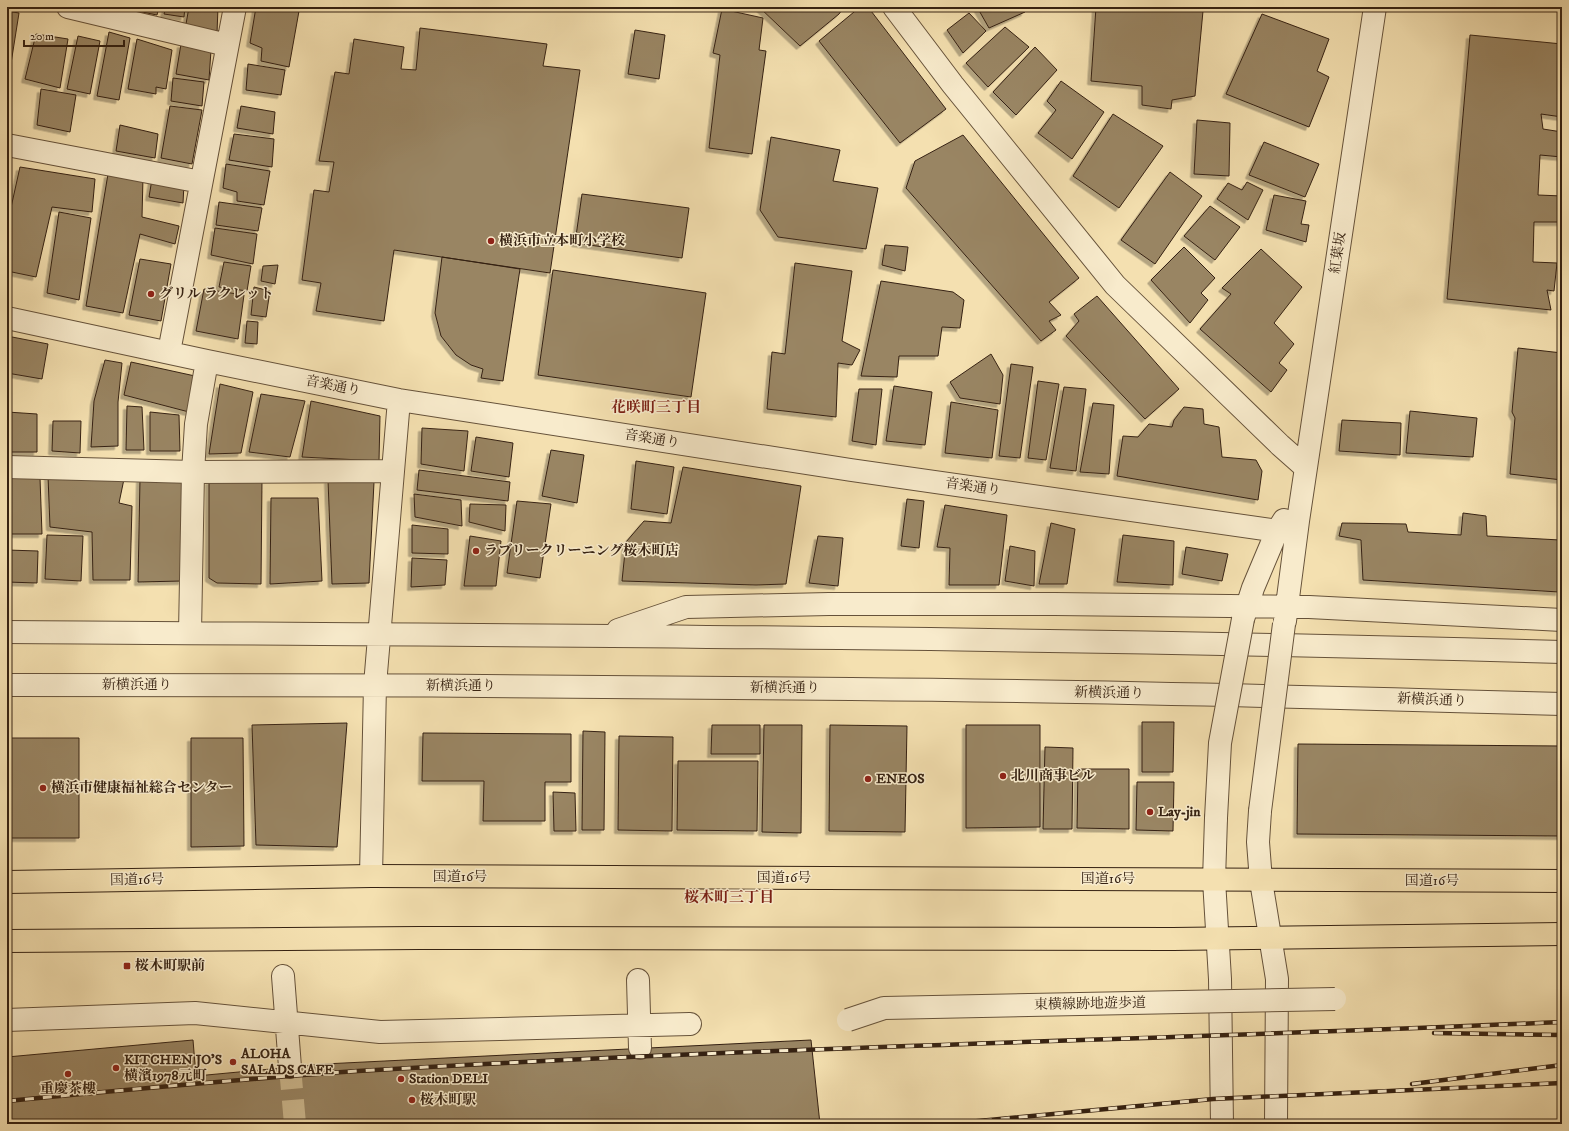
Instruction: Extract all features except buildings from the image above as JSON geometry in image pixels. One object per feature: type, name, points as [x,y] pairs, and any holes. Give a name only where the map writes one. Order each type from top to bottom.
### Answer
[{"type":"highway","name":"国道16号","points":[[7,882],[371,876],[1562,882]]},
{"type":"highway","points":[[7,941],[419,938],[1270,938],[1562,934]]},
{"type":"street","points":[[68,7],[227,45]]},
{"type":"street","points":[[169,352],[235,7]]},
{"type":"street","points":[[894,7],[953,85],[1115,285],[1280,445],[1306,468]]},
{"type":"street","name":"紅葉坂","points":[[1276,1124],[1278,979],[1261,881],[1258,842],[1260,811],[1301,499],[1375,7]]},
{"type":"street","points":[[7,145],[201,182]]},
{"type":"street","name":"音楽通り","points":[[7,318],[399,400],[851,470],[1277,531],[1285,532],[1292,529],[1298,521]]},
{"type":"street","points":[[190,634],[193,472],[196,424],[207,361]]},
{"type":"street","points":[[371,876],[375,685],[399,400]]},
{"type":"street","points":[[7,467],[193,472],[393,471]]},
{"type":"street","points":[[1222,1124],[1220,979],[1214,880],[1220,743],[1245,612],[1277,531],[1301,499]]},
{"type":"street","points":[[602,636],[686,607],[829,604],[1562,620]]},
{"type":"street","points":[[7,632],[602,636],[1322,645],[1562,652]]},
{"type":"street","name":"新横浜通り","points":[[7,685],[375,685],[854,689],[1313,697],[1562,704]]},
{"type":"street","points":[[283,976],[290,1067]]},
{"type":"street","points":[[638,980],[640,1048]]},
{"type":"street","name":"東横線跡地遊歩道","points":[[848,1020],[884,1008],[1334,994]]},
{"type":"street","points":[[7,1020],[195,1013],[380,1032],[639,1027],[690,1024]]},
{"type":"tunnel","points":[[290,1067],[295,1124]]},
{"type":"railway","points":[[7,1101],[314,1074],[508,1063],[809,1050],[1562,1022]]},
{"type":"railway","points":[[1434,1033],[1562,1035]]},
{"type":"railway","points":[[1412,1084],[1562,1065]]},
{"type":"railway","points":[[947,1124],[1213,1099],[1562,1083]]},
{"type":"place","name":"横浜市立本町小学校","points":[[491,241]]},
{"type":"place","name":"グリル ラクレット","points":[[151,294]]},
{"type":"place","name":"ラブリークリーニング桜木町店","points":[[476,551]]},
{"type":"place","name":"北川商事ビル","points":[[1003,776]]},
{"type":"place","name":"ENEOS","points":[[868,779]]},
{"type":"place","name":"横浜市健康福祉総合センター","points":[[43,788]]},
{"type":"place","name":"Lay-jin","points":[[1150,812]]},
{"type":"place","name":"桜木町駅前","points":[[127,966]]},
{"type":"place","name":"ALOHA SALADS CAFE","points":[[233,1062]]},
{"type":"place","name":"KITCHEN JO'S 横濱1978元町","points":[[116,1068]]},
{"type":"place","name":"重慶茶樓","points":[[68,1074]]},
{"type":"place","name":"Station DELI","points":[[401,1079]]},
{"type":"place","name":"桜木町駅","points":[[412,1100]]},
{"type":"district","name":"花咲町三丁目","points":[[656,407]]},
{"type":"district","name":"桜木町三丁目","points":[[729,897]]}]
